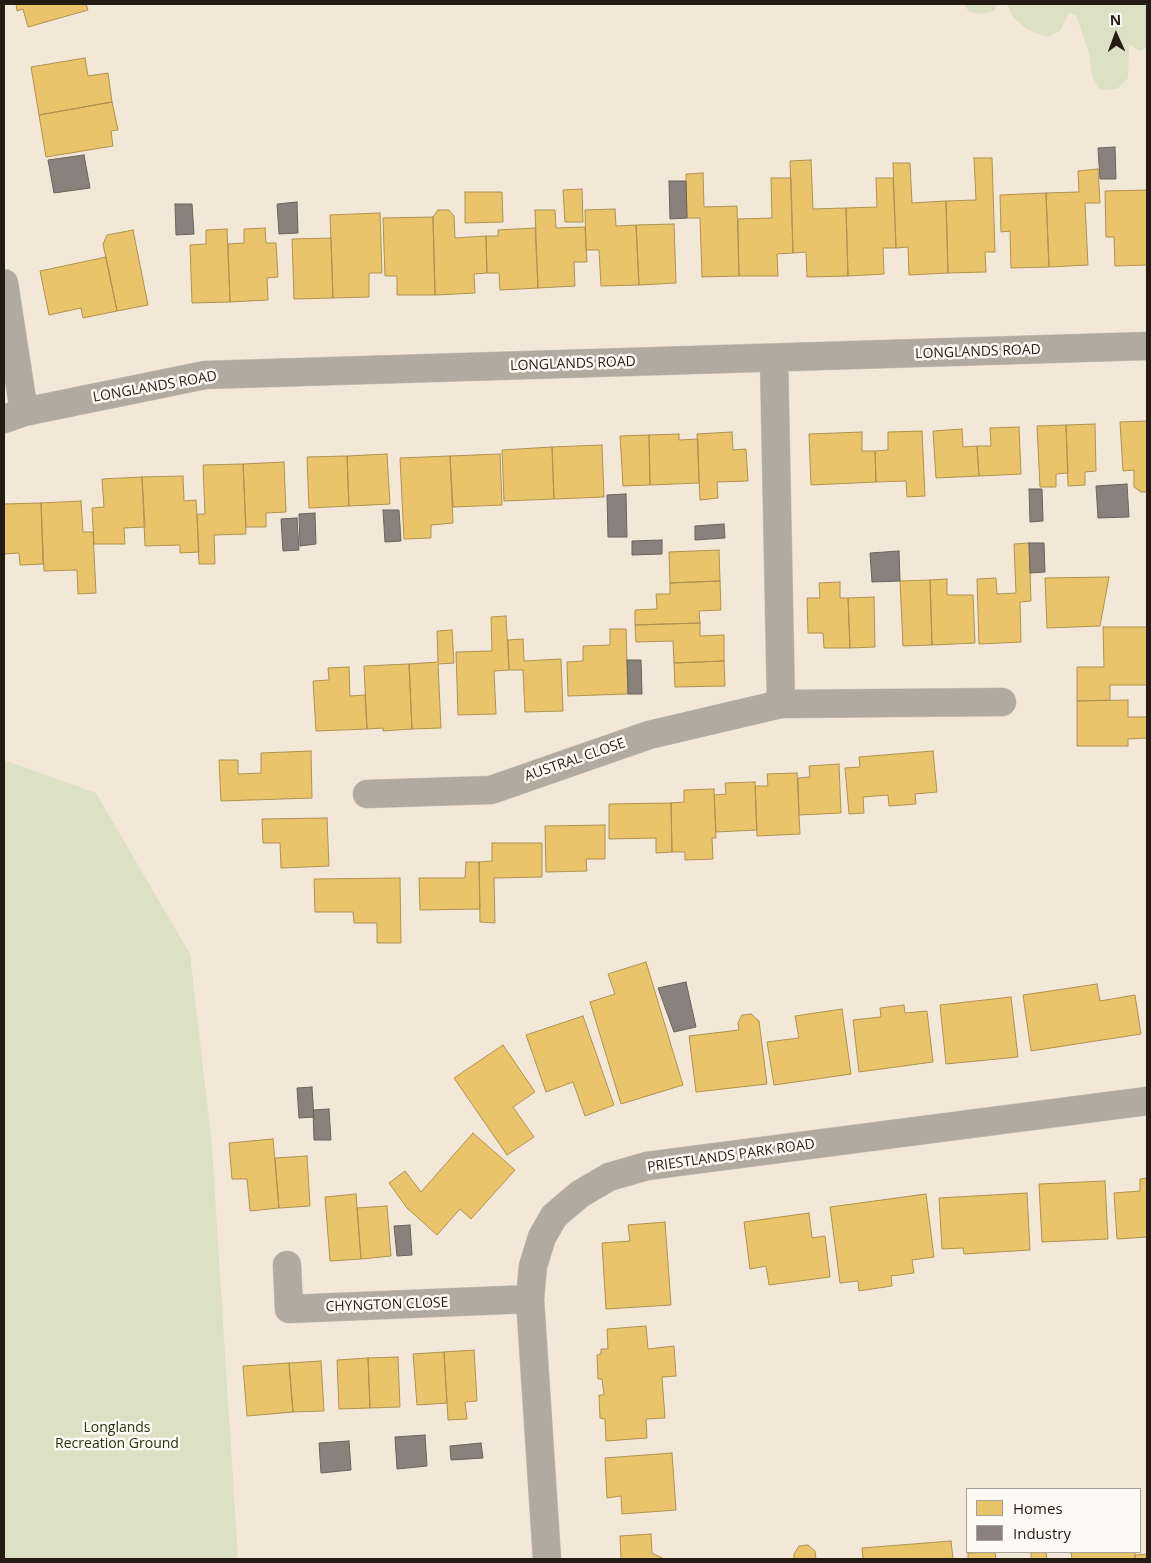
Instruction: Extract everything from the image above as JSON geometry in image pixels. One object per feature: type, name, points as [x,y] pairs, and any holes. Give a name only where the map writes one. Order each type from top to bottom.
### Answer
[{"type":"street","points":[[4,284],[14,415]]},
{"type":"street","name":"LONGLANDS ROAD","points":[[14,415],[205,375],[1147,346]]},
{"type":"street","points":[[774,358],[781,704]]},
{"type":"street","name":"AUSTRAL CLOSE","points":[[367,794],[491,790],[649,735],[781,704],[1002,702]]},
{"type":"street","name":"PRIESTLANDS PARK ROAD","points":[[547,1559],[530,1299],[533,1266],[542,1237],[554,1216],[580,1194],[609,1177],[656,1165],[1147,1101]]},
{"type":"street","name":"CHYNGTON CLOSE","points":[[287,1265],[289,1309],[530,1299]]},
{"type":"green space","points":[[964,4],[998,4],[994,11],[982,14],[969,12]]},
{"type":"green space","points":[[1007,4],[1147,4],[1147,47],[1140,51],[1129,45],[1128,78],[1117,89],[1100,90],[1092,76],[1089,53],[1076,15],[1069,13],[1060,31],[1047,37],[1026,29],[1013,17]]},
{"type":"green space","name":"Longlands Recreation Ground","points":[[4,760],[96,793],[190,954],[212,1146],[238,1559],[4,1559]]},
{"type":"building: Homes","points":[[16,4],[86,4],[88,10],[28,27],[23,9],[17,11]]},
{"type":"building: Homes","points":[[85,58],[88,76],[108,73],[112,102],[39,115],[31,67]]},
{"type":"building: Homes","points":[[112,102],[118,130],[111,131],[113,146],[46,157],[39,115]]},
{"type":"building: Homes","points":[[974,158],[992,158],[995,252],[985,252],[986,272],[948,273],[946,201],[976,200]]},
{"type":"building: Homes","points":[[811,160],[813,209],[846,208],[848,276],[807,277],[806,252],[793,253],[790,161]]},
{"type":"building: Homes","points":[[893,163],[910,163],[912,203],[946,201],[948,273],[909,275],[908,247],[896,248]]},
{"type":"building: Homes","points":[[1098,169],[1100,203],[1085,203],[1088,265],[1049,267],[1046,193],[1079,192],[1078,171]]},
{"type":"building: Homes","points":[[703,173],[704,207],[737,206],[739,276],[702,277],[700,218],[687,218],[686,174]]},
{"type":"building: Homes","points":[[771,178],[791,178],[793,253],[777,254],[778,276],[739,276],[738,219],[772,218]]},
{"type":"building: Homes","points":[[876,178],[893,178],[896,248],[883,248],[884,274],[848,276],[846,208],[877,207]]},
{"type":"building: Homes","points":[[582,189],[583,222],[565,222],[563,190]]},
{"type":"building: Homes","points":[[1147,190],[1147,265],[1115,266],[1114,237],[1106,237],[1105,191]]},
{"type":"building: Homes","points":[[465,192],[502,192],[503,222],[465,223]]},
{"type":"building: Homes","points":[[1046,193],[1049,267],[1011,268],[1010,231],[1001,232],[1000,195]]},
{"type":"building: Homes","points":[[615,209],[616,226],[636,225],[639,285],[601,286],[599,250],[586,250],[585,210]]},
{"type":"building: Homes","points":[[438,210],[449,210],[454,216],[455,238],[486,236],[487,273],[474,274],[475,293],[435,295],[433,217]]},
{"type":"building: Homes","points":[[535,210],[555,210],[556,228],[585,227],[587,262],[574,262],[575,286],[538,288]]},
{"type":"building: Homes","points":[[380,213],[382,273],[369,273],[369,297],[333,298],[330,215]]},
{"type":"building: Homes","points":[[433,217],[435,295],[397,295],[397,276],[385,276],[383,218]]},
{"type":"building: Homes","points":[[674,224],[676,283],[639,285],[636,225]]},
{"type":"building: Homes","points":[[265,228],[266,243],[276,243],[278,277],[267,278],[268,300],[230,302],[228,244],[244,243],[244,229]]},
{"type":"building: Homes","points":[[535,228],[538,288],[500,290],[499,273],[487,273],[486,236],[498,236],[498,230]]},
{"type":"building: Homes","points":[[227,229],[230,302],[192,303],[190,245],[206,244],[206,230]]},
{"type":"building: Homes","points":[[133,230],[148,305],[117,311],[103,244],[107,235]]},
{"type":"building: Homes","points":[[331,238],[333,298],[294,299],[292,239]]},
{"type":"building: Homes","points":[[106,257],[117,311],[83,318],[81,308],[49,315],[40,271]]},
{"type":"building: Homes","points":[[1147,421],[1147,492],[1141,492],[1134,487],[1134,470],[1123,471],[1120,422]]},
{"type":"building: Homes","points":[[1095,424],[1096,471],[1085,472],[1085,485],[1068,486],[1066,425]]},
{"type":"building: Homes","points":[[1066,425],[1068,473],[1056,474],[1056,487],[1040,487],[1037,426]]},
{"type":"building: Homes","points":[[1019,427],[1021,474],[979,476],[977,446],[991,446],[990,428]]},
{"type":"building: Homes","points":[[962,429],[963,447],[977,446],[979,476],[936,478],[933,431]]},
{"type":"building: Homes","points":[[922,431],[925,496],[907,497],[906,481],[876,482],[875,451],[888,450],[888,432]]},
{"type":"building: Homes","points":[[732,432],[733,450],[746,449],[748,481],[717,482],[718,498],[700,500],[697,434]]},
{"type":"building: Homes","points":[[862,432],[862,451],[875,451],[876,482],[811,485],[809,434]]},
{"type":"building: Homes","points":[[679,434],[679,440],[698,439],[699,483],[650,485],[649,435]]},
{"type":"building: Homes","points":[[649,435],[650,485],[623,486],[620,436]]},
{"type":"building: Homes","points":[[602,445],[604,497],[554,499],[552,447]]},
{"type":"building: Homes","points":[[552,447],[554,499],[504,501],[502,450]]},
{"type":"building: Homes","points":[[387,454],[390,504],[349,506],[347,456]]},
{"type":"building: Homes","points":[[500,454],[502,505],[453,507],[450,456]]},
{"type":"building: Homes","points":[[347,456],[349,506],[309,508],[307,457]]},
{"type":"building: Homes","points":[[450,456],[453,523],[431,525],[431,538],[404,539],[400,458]]},
{"type":"building: Homes","points":[[284,462],[286,512],[266,513],[266,527],[246,527],[243,464]]},
{"type":"building: Homes","points":[[243,464],[246,534],[214,535],[215,564],[199,564],[197,514],[205,514],[203,465]]},
{"type":"building: Homes","points":[[183,476],[184,501],[196,500],[199,552],[180,553],[180,545],[145,546],[142,477]]},
{"type":"building: Homes","points":[[142,477],[145,527],[124,528],[125,544],[94,544],[92,508],[104,507],[102,479]]},
{"type":"building: Homes","points":[[81,501],[83,532],[93,532],[96,593],[78,594],[77,570],[44,571],[41,503]]},
{"type":"building: Homes","points":[[41,503],[43,564],[20,565],[19,553],[4,554],[4,504]]},
{"type":"building: Homes","points":[[1029,543],[1031,601],[1020,602],[1021,642],[979,644],[977,579],[996,578],[997,594],[1016,593],[1014,544]]},
{"type":"building: Homes","points":[[719,550],[720,581],[670,583],[669,552]]},
{"type":"building: Homes","points":[[1109,577],[1100,626],[1047,628],[1045,578]]},
{"type":"building: Homes","points":[[947,579],[947,595],[973,595],[975,643],[932,645],[930,580]]},
{"type":"building: Homes","points":[[930,580],[932,645],[903,646],[900,581]]},
{"type":"building: Homes","points":[[720,581],[721,610],[699,611],[700,623],[635,625],[635,610],[657,609],[656,594],[670,594],[670,583]]},
{"type":"building: Homes","points":[[840,582],[840,598],[848,598],[850,648],[824,648],[823,633],[808,633],[807,598],[820,598],[819,583]]},
{"type":"building: Homes","points":[[874,597],[875,647],[850,648],[848,598]]},
{"type":"building: Homes","points":[[506,616],[509,670],[494,671],[496,714],[458,715],[456,652],[492,651],[491,617]]},
{"type":"building: Homes","points":[[700,623],[700,636],[724,635],[724,661],[674,663],[673,641],[636,642],[635,625]]},
{"type":"building: Homes","points":[[1103,627],[1147,627],[1147,685],[1110,685],[1110,700],[1077,701],[1077,667],[1104,667]]},
{"type":"building: Homes","points":[[610,629],[626,629],[628,694],[568,696],[567,662],[583,661],[583,646],[610,645]]},
{"type":"building: Homes","points":[[452,630],[454,663],[438,664],[441,728],[412,729],[409,664],[438,662],[437,631]]},
{"type":"building: Homes","points":[[523,639],[524,661],[561,659],[563,711],[525,712],[523,670],[509,670],[508,640]]},
{"type":"building: Homes","points":[[724,661],[725,686],[675,687],[674,663]]},
{"type":"building: Homes","points":[[409,664],[412,729],[383,731],[383,728],[367,729],[364,666]]},
{"type":"building: Homes","points":[[349,667],[350,696],[365,695],[367,729],[316,731],[313,681],[329,680],[328,668]]},
{"type":"building: Homes","points":[[1128,700],[1128,717],[1147,717],[1147,738],[1128,739],[1128,746],[1077,746],[1077,701]]},
{"type":"building: Homes","points":[[311,751],[312,798],[221,801],[219,760],[238,760],[238,774],[261,773],[261,753]]},
{"type":"building: Homes","points":[[933,751],[937,792],[915,794],[916,804],[889,806],[888,795],[863,797],[864,813],[849,814],[845,768],[860,767],[859,757]]},
{"type":"building: Homes","points":[[839,764],[841,813],[799,815],[798,778],[810,777],[809,766]]},
{"type":"building: Homes","points":[[797,773],[800,834],[757,836],[755,786],[768,786],[767,774]]},
{"type":"building: Homes","points":[[755,782],[757,830],[716,832],[714,795],[726,794],[725,783]]},
{"type":"building: Homes","points":[[714,789],[716,838],[712,838],[713,859],[685,860],[685,852],[672,852],[671,803],[684,802],[684,790]]},
{"type":"building: Homes","points":[[671,803],[672,852],[656,853],[656,838],[609,839],[609,804]]},
{"type":"building: Homes","points":[[327,818],[329,866],[281,868],[280,843],[263,843],[262,819]]},
{"type":"building: Homes","points":[[605,825],[605,859],[586,859],[587,871],[546,872],[545,826]]},
{"type":"building: Homes","points":[[492,843],[542,843],[542,877],[494,878],[495,923],[480,922],[479,862],[492,861]]},
{"type":"building: Homes","points":[[466,862],[479,862],[480,909],[420,910],[419,878],[465,878]]},
{"type":"building: Homes","points":[[400,878],[401,943],[377,943],[377,923],[354,923],[353,912],[315,912],[314,879]]},
{"type":"building: Homes","points":[[646,962],[683,1085],[621,1104],[590,1002],[615,994],[608,974]]},
{"type":"building: Homes","points":[[1097,984],[1100,1001],[1135,995],[1141,1034],[1031,1051],[1023,995]]},
{"type":"building: Homes","points":[[1011,997],[1018,1057],[946,1064],[940,1005]]},
{"type":"building: Homes","points":[[904,1005],[905,1013],[927,1011],[933,1062],[859,1072],[853,1020],[881,1017],[880,1008]]},
{"type":"building: Homes","points":[[842,1009],[851,1074],[774,1085],[767,1042],[799,1038],[795,1016]]},
{"type":"building: Homes","points":[[751,1014],[759,1021],[767,1084],[696,1092],[689,1036],[739,1030],[738,1023],[742,1015]]},
{"type":"building: Homes","points":[[583,1016],[614,1105],[585,1116],[573,1082],[546,1092],[526,1035]]},
{"type":"building: Homes","points":[[503,1045],[535,1092],[513,1107],[534,1137],[507,1155],[454,1078]]},
{"type":"building: Homes","points":[[473,1133],[515,1170],[471,1219],[460,1209],[437,1235],[407,1208],[389,1183],[405,1171],[421,1192]]},
{"type":"building: Homes","points":[[273,1139],[279,1208],[250,1211],[247,1179],[232,1179],[229,1143]]},
{"type":"building: Homes","points":[[307,1156],[310,1206],[279,1208],[275,1158]]},
{"type":"building: Homes","points":[[1147,1178],[1147,1237],[1117,1239],[1114,1193],[1140,1191],[1140,1179]]},
{"type":"building: Homes","points":[[1105,1181],[1108,1239],[1042,1242],[1039,1184]]},
{"type":"building: Homes","points":[[1027,1193],[1030,1250],[964,1254],[963,1248],[942,1249],[939,1198]]},
{"type":"building: Homes","points":[[356,1194],[361,1259],[330,1261],[325,1197]]},
{"type":"building: Homes","points":[[926,1194],[934,1257],[912,1260],[914,1273],[891,1276],[892,1286],[859,1291],[858,1281],[840,1283],[830,1207]]},
{"type":"building: Homes","points":[[387,1206],[391,1256],[361,1259],[357,1208]]},
{"type":"building: Homes","points":[[809,1213],[812,1238],[825,1236],[830,1277],[769,1285],[766,1266],[750,1269],[744,1222]]},
{"type":"building: Homes","points":[[665,1222],[671,1305],[606,1309],[602,1243],[630,1241],[628,1225]]},
{"type":"building: Homes","points":[[646,1326],[648,1349],[674,1346],[676,1376],[662,1377],[665,1418],[646,1419],[647,1438],[606,1441],[605,1419],[600,1418],[599,1395],[604,1395],[602,1379],[598,1379],[597,1355],[601,1354],[601,1349],[608,1349],[607,1329]]},
{"type":"building: Homes","points":[[474,1350],[477,1401],[465,1402],[467,1419],[448,1420],[444,1352]]},
{"type":"building: Homes","points":[[444,1352],[447,1403],[417,1405],[413,1354]]},
{"type":"building: Homes","points":[[398,1357],[400,1407],[370,1408],[368,1358]]},
{"type":"building: Homes","points":[[368,1358],[370,1408],[339,1409],[337,1360]]},
{"type":"building: Homes","points":[[321,1361],[324,1411],[293,1412],[289,1363]]},
{"type":"building: Homes","points":[[289,1363],[293,1412],[247,1416],[243,1366]]},
{"type":"building: Homes","points":[[672,1453],[676,1510],[622,1514],[621,1496],[607,1498],[605,1458]]},
{"type":"building: Homes","points":[[651,1534],[652,1553],[664,1559],[621,1559],[620,1536]]},
{"type":"building: Homes","points":[[951,1541],[953,1559],[863,1559],[862,1548]]},
{"type":"building: Homes","points":[[808,1545],[815,1551],[816,1559],[794,1559],[794,1554],[799,1546]]},
{"type":"building: Homes","points":[[968,1553],[995,1553],[996,1559],[968,1559]]},
{"type":"building: Homes","points":[[1031,1553],[1046,1553],[1047,1559],[1031,1559]]},
{"type":"building: Homes","points":[[1071,1553],[1135,1553],[1135,1559],[1072,1559]]},
{"type":"building: Homes","points":[[1147,1554],[1147,1559],[1135,1559],[1135,1555]]},
{"type":"building: Industry","points":[[1115,147],[1116,179],[1100,179],[1098,148]]},
{"type":"building: Industry","points":[[84,155],[90,188],[54,193],[48,160]]},
{"type":"building: Industry","points":[[669,181],[686,181],[687,218],[670,219]]},
{"type":"building: Industry","points":[[297,202],[298,233],[279,234],[277,204]]},
{"type":"building: Industry","points":[[175,204],[192,204],[194,234],[176,235]]},
{"type":"building: Industry","points":[[1127,484],[1129,517],[1098,518],[1096,486]]},
{"type":"building: Industry","points":[[1029,489],[1042,489],[1043,521],[1030,522]]},
{"type":"building: Industry","points":[[626,494],[627,537],[608,537],[607,495]]},
{"type":"building: Industry","points":[[383,510],[399,510],[401,541],[385,542]]},
{"type":"building: Industry","points":[[315,513],[316,544],[300,546],[299,514]]},
{"type":"building: Industry","points":[[297,518],[299,550],[283,551],[281,519]]},
{"type":"building: Industry","points":[[724,524],[725,538],[695,540],[695,526]]},
{"type":"building: Industry","points":[[662,540],[662,554],[632,555],[632,541]]},
{"type":"building: Industry","points":[[1029,543],[1044,543],[1045,572],[1030,573]]},
{"type":"building: Industry","points":[[899,551],[900,581],[872,582],[870,553]]},
{"type":"building: Industry","points":[[627,660],[641,660],[642,694],[628,694]]},
{"type":"building: Industry","points":[[686,982],[696,1027],[674,1032],[658,988]]},
{"type":"building: Industry","points":[[312,1087],[314,1117],[299,1118],[297,1088]]},
{"type":"building: Industry","points":[[329,1109],[331,1140],[314,1140],[313,1110]]},
{"type":"building: Industry","points":[[410,1225],[412,1255],[397,1256],[394,1226]]},
{"type":"building: Industry","points":[[425,1435],[427,1466],[397,1469],[395,1437]]},
{"type":"building: Industry","points":[[349,1441],[351,1470],[321,1473],[319,1443]]},
{"type":"building: Industry","points":[[481,1443],[483,1458],[451,1460],[450,1446]]}]
